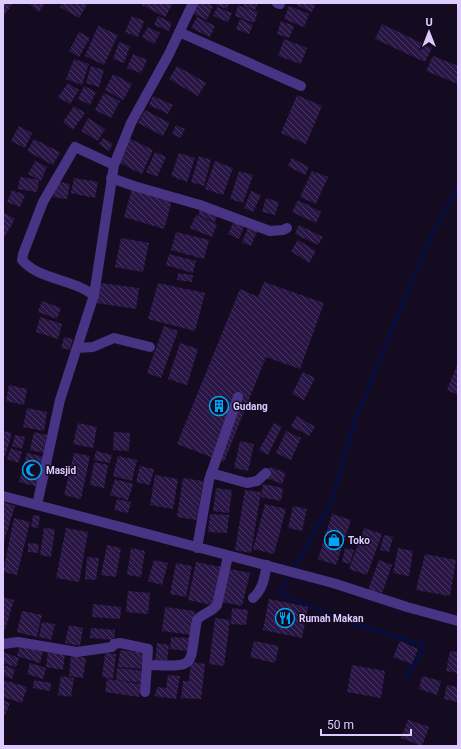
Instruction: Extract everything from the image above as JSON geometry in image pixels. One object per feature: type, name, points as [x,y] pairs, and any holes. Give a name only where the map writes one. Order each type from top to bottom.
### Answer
[{"type":"street","points":[[36,505],[60,400],[94,295],[114,165],[131,123],[193,3]]},
{"type":"street","points":[[179,32],[301,86]]},
{"type":"street","points":[[94,295],[76,285],[38,272],[27,266],[22,260],[43,202],[75,147],[114,165]]},
{"type":"street","points":[[111,178],[134,186],[200,204],[270,231],[284,230],[287,228]]},
{"type":"street","points":[[77,348],[93,347],[114,338],[150,347]]},
{"type":"street","points":[[197,548],[206,493],[211,473],[238,397]]},
{"type":"street","points":[[211,473],[247,483],[257,481],[266,473]]},
{"type":"street","points":[[3,496],[333,583],[407,607],[458,620]]},
{"type":"street","points":[[147,665],[180,666],[189,662],[192,657],[197,620],[214,610],[217,605],[228,556]]},
{"type":"street","points":[[253,598],[262,586],[267,566]]},
{"type":"street","points":[[3,644],[18,642],[77,652],[112,647],[114,644],[120,643],[148,649],[144,692]]},
{"type":"building","points":[[3,3],[12,4],[3,17]]},
{"type":"building","points":[[28,3],[45,3],[39,12]]},
{"type":"building","points":[[62,3],[88,3],[79,18],[60,7]]},
{"type":"building","points":[[143,3],[173,3],[165,17],[142,5]]},
{"type":"building","points":[[196,3],[207,3],[213,6],[207,20],[192,13]]},
{"type":"building","points":[[212,3],[229,3],[227,9]]},
{"type":"building","points":[[244,3],[258,3],[255,10],[243,6]]},
{"type":"building","points":[[292,3],[316,3],[312,12]]},
{"type":"building","points":[[238,5],[258,12],[254,23],[235,16]]},
{"type":"building","points":[[289,6],[309,14],[304,27],[284,19]]},
{"type":"building","points":[[217,7],[232,13],[228,22],[213,16]]},
{"type":"building","points":[[132,16],[144,21],[138,37],[125,32]]},
{"type":"building","points":[[158,16],[172,23],[169,31],[154,25]]},
{"type":"building","points":[[197,17],[215,26],[210,37],[191,28]]},
{"type":"building","points":[[240,19],[253,25],[249,34],[236,29]]},
{"type":"building","points":[[281,21],[294,26],[289,38],[277,34]]},
{"type":"building","points":[[382,24],[432,48],[425,62],[375,39]]},
{"type":"building","points":[[98,26],[118,35],[104,65],[85,56]]},
{"type":"building","points":[[148,27],[160,33],[154,44],[142,37]]},
{"type":"building","points":[[79,32],[90,38],[79,57],[69,51]]},
{"type":"building","points":[[284,39],[307,48],[301,64],[278,56]]},
{"type":"building","points":[[119,42],[130,46],[124,63],[113,59]]},
{"type":"building","points":[[133,54],[147,60],[141,73],[127,68]]},
{"type":"building","points":[[433,56],[458,66],[458,84],[426,71]]},
{"type":"building","points":[[74,59],[89,64],[82,85],[66,79]]},
{"type":"building","points":[[91,66],[104,70],[99,87],[86,83]]},
{"type":"building","points":[[177,66],[206,83],[198,96],[169,79]]},
{"type":"building","points":[[113,74],[132,84],[123,100],[105,90]]},
{"type":"building","points":[[68,83],[79,90],[70,104],[58,97]]},
{"type":"building","points":[[84,86],[96,92],[90,105],[78,99]]},
{"type":"building","points":[[104,93],[120,101],[111,118],[95,110]]},
{"type":"building","points":[[297,95],[322,106],[306,144],[281,133]]},
{"type":"building","points":[[153,96],[173,105],[168,114],[149,105]]},
{"type":"building","points":[[74,106],[85,113],[73,130],[63,122]]},
{"type":"building","points":[[145,110],[170,123],[163,136],[138,123]]},
{"type":"building","points":[[88,118],[105,129],[98,141],[81,131]]},
{"type":"building","points":[[176,125],[185,129],[181,138],[172,134]]},
{"type":"building","points":[[19,126],[32,133],[25,148],[11,141]]},
{"type":"building","points":[[103,138],[113,144],[109,151],[99,144]]},
{"type":"building","points":[[129,138],[153,150],[142,174],[118,162]]},
{"type":"building","points":[[34,139],[60,152],[53,165],[27,151]]},
{"type":"building","points":[[155,152],[166,157],[157,177],[146,172]]},
{"type":"building","points":[[179,153],[195,158],[187,182],[171,176]]},
{"type":"building","points":[[199,156],[211,160],[204,186],[191,182]]},
{"type":"building","points":[[292,158],[309,167],[305,175],[288,166]]},
{"type":"building","points":[[35,161],[47,167],[41,181],[28,174]]},
{"type":"building","points":[[215,161],[233,168],[223,195],[205,189]]},
{"type":"building","points":[[239,171],[253,175],[243,203],[230,199]]},
{"type":"building","points":[[312,171],[328,177],[316,204],[300,197]]},
{"type":"building","points":[[20,177],[39,180],[37,192],[18,189]]},
{"type":"building","points":[[74,178],[98,182],[95,198],[71,193]]},
{"type":"building","points":[[56,181],[70,184],[67,199],[53,197]]},
{"type":"building","points":[[132,189],[172,201],[164,229],[124,217]]},
{"type":"building","points":[[12,190],[25,195],[20,207],[7,202]]},
{"type":"building","points":[[251,191],[261,195],[253,212],[244,208]]},
{"type":"building","points":[[266,198],[279,202],[275,215],[262,212]]},
{"type":"building","points":[[298,200],[321,212],[316,223],[292,212]]},
{"type":"building","points":[[201,207],[218,213],[215,222],[198,215]]},
{"type":"building","points":[[3,212],[15,219],[4,238],[3,238]]},
{"type":"building","points":[[196,215],[217,224],[212,237],[190,228]]},
{"type":"building","points":[[234,220],[245,225],[239,239],[228,234]]},
{"type":"building","points":[[249,225],[258,229],[251,246],[242,242]]},
{"type":"building","points":[[299,225],[323,237],[318,245],[295,234]]},
{"type":"building","points":[[176,232],[209,240],[204,259],[171,250]]},
{"type":"building","points":[[121,238],[149,243],[143,272],[115,267]]},
{"type":"building","points":[[298,240],[316,251],[309,263],[291,251]]},
{"type":"building","points":[[169,254],[196,261],[193,273],[166,265]]},
{"type":"building","points":[[178,273],[193,275],[192,282],[177,280]]},
{"type":"building","name":"Gudang","points":[[264,282],[324,303],[300,369],[266,357],[224,462],[177,444],[240,289],[258,297]]},
{"type":"building","points":[[100,283],[139,288],[136,309],[97,303]]},
{"type":"building","points":[[158,283],[205,293],[195,331],[148,319]]},
{"type":"building","points":[[42,301],[61,308],[57,319],[38,312]]},
{"type":"building","points":[[40,317],[62,324],[58,339],[36,332]]},
{"type":"building","points":[[164,326],[178,331],[161,378],[147,373]]},
{"type":"building","points":[[64,337],[73,339],[70,350],[61,348]]},
{"type":"building","points":[[180,343],[198,349],[187,385],[168,379]]},
{"type":"building","points":[[458,363],[458,395],[447,390]]},
{"type":"building","points":[[303,372],[315,378],[304,400],[292,394]]},
{"type":"building","points":[[9,385],[27,389],[24,405],[6,401]]},
{"type":"building","points":[[27,408],[47,412],[44,431],[23,427]]},
{"type":"building","points":[[297,416],[315,427],[309,436],[291,426]]},
{"type":"building","points":[[78,423],[97,427],[93,448],[73,444]]},
{"type":"building","points":[[274,423],[282,427],[268,455],[259,450]]},
{"type":"building","points":[[3,431],[12,433],[5,456],[3,455]]},
{"type":"building","points":[[286,431],[301,438],[291,460],[276,453]]},
{"type":"building","points":[[34,432],[47,435],[43,453],[30,450]]},
{"type":"building","points":[[114,432],[130,433],[129,451],[113,450]]},
{"type":"building","points":[[15,435],[25,437],[22,449],[12,446]]},
{"type":"building","points":[[240,441],[254,444],[248,471],[234,468]]},
{"type":"building","points":[[11,448],[22,452],[18,463],[7,459]]},
{"type":"building","points":[[96,451],[112,455],[110,463],[94,460]]},
{"type":"building","name":"Masjid","points":[[27,453],[45,457],[38,487],[19,482]]},
{"type":"building","points":[[74,453],[90,456],[81,499],[64,495]]},
{"type":"building","points":[[118,456],[137,460],[132,481],[113,476]]},
{"type":"building","points":[[94,462],[108,465],[104,488],[90,485]]},
{"type":"building","points":[[140,466],[154,469],[150,485],[136,482]]},
{"type":"building","points":[[270,467],[286,473],[282,484],[266,478]]},
{"type":"building","points":[[155,475],[178,479],[173,509],[150,505]]},
{"type":"building","points":[[183,478],[203,481],[197,520],[177,517]]},
{"type":"building","points":[[115,479],[133,484],[128,500],[110,495]]},
{"type":"building","points":[[263,484],[283,488],[281,501],[261,497]]},
{"type":"building","points":[[216,488],[232,490],[229,513],[213,511]]},
{"type":"building","points":[[245,490],[261,492],[251,553],[235,550]]},
{"type":"building","points":[[117,499],[131,502],[128,513],[114,510]]},
{"type":"building","points":[[3,502],[15,506],[3,544]]},
{"type":"building","points":[[265,504],[286,509],[274,554],[253,549]]},
{"type":"building","points":[[293,506],[307,509],[302,531],[288,528]]},
{"type":"building","points":[[210,514],[229,515],[227,533],[208,532]]},
{"type":"building","name":"Toko","points":[[332,514],[351,520],[336,565],[318,559]]},
{"type":"building","points":[[33,515],[40,516],[38,528],[31,527]]},
{"type":"building","points":[[14,518],[30,522],[17,575],[3,572]]},
{"type":"building","points":[[44,528],[55,529],[51,557],[40,555]]},
{"type":"building","points":[[66,528],[88,532],[79,582],[56,578]]},
{"type":"building","points":[[364,528],[382,534],[367,575],[349,569]]},
{"type":"building","points":[[384,535],[393,537],[389,552],[380,550]]},
{"type":"building","points":[[28,543],[39,544],[38,553],[28,552]]},
{"type":"building","points":[[107,545],[121,548],[116,577],[101,575]]},
{"type":"building","points":[[131,548],[145,551],[141,577],[127,575]]},
{"type":"building","points":[[345,548],[354,550],[350,564],[342,562]]},
{"type":"building","points":[[398,548],[413,551],[409,576],[393,573]]},
{"type":"building","points":[[425,554],[456,560],[450,596],[416,590]]},
{"type":"building","points":[[87,557],[99,558],[96,580],[85,579]]},
{"type":"building","points":[[154,560],[168,563],[162,585],[148,581]]},
{"type":"building","points":[[379,560],[392,565],[382,593],[368,590]]},
{"type":"building","points":[[196,562],[221,567],[213,605],[188,600]]},
{"type":"building","points":[[176,563],[192,566],[186,597],[170,594]]},
{"type":"building","points":[[230,569],[250,573],[242,606],[222,602]]},
{"type":"building","points":[[128,591],[150,593],[148,614],[126,612]]},
{"type":"building","points":[[3,597],[14,600],[5,630],[3,629]]},
{"type":"building","name":"Rumah Makan","points":[[269,599],[308,607],[302,638],[263,630]]},
{"type":"building","points":[[93,604],[121,607],[120,619],[92,617]]},
{"type":"building","points":[[165,607],[195,611],[192,635],[162,631]]},
{"type":"building","points":[[232,608],[248,610],[246,625],[231,624]]},
{"type":"building","points":[[22,611],[42,615],[37,637],[17,632]]},
{"type":"building","points":[[215,618],[230,620],[224,666],[209,664]]},
{"type":"building","points":[[42,622],[55,624],[51,640],[39,637]]},
{"type":"building","points":[[69,625],[83,628],[80,646],[65,643]]},
{"type":"building","points":[[91,628],[115,630],[114,640],[90,638]]},
{"type":"building","points":[[171,637],[189,638],[188,651],[170,649]]},
{"type":"building","points":[[254,641],[279,646],[275,663],[250,657]]},
{"type":"building","points":[[400,641],[418,649],[412,664],[393,657]]},
{"type":"building","points":[[157,643],[169,645],[167,662],[155,661]]},
{"type":"building","points":[[20,645],[43,652],[40,663],[17,656]]},
{"type":"building","points":[[48,650],[65,653],[63,670],[46,667]]},
{"type":"building","points":[[120,650],[146,653],[145,669],[118,667]]},
{"type":"building","points":[[450,651],[458,652],[458,673],[446,671]]},
{"type":"building","points":[[3,652],[19,658],[16,667],[3,663]]},
{"type":"building","points":[[105,653],[116,654],[113,679],[102,677]]},
{"type":"building","points":[[71,656],[86,658],[83,678],[69,676]]},
{"type":"building","points":[[191,662],[205,664],[201,699],[181,698],[183,681],[189,681]]},
{"type":"building","points":[[30,663],[46,668],[43,679],[27,674]]},
{"type":"building","points":[[3,665],[15,669],[12,679],[3,675]]},
{"type":"building","points":[[352,665],[385,671],[381,698],[347,692]]},
{"type":"building","points":[[117,668],[146,671],[145,683],[116,680]]},
{"type":"building","points":[[168,675],[180,676],[176,699],[155,696],[157,687],[166,688]]},
{"type":"building","points":[[61,676],[74,678],[71,697],[58,695]]},
{"type":"building","points":[[422,676],[441,681],[437,695],[419,689]]},
{"type":"building","points":[[107,679],[141,684],[139,697],[105,692]]},
{"type":"building","points":[[3,680],[27,687],[22,703],[3,697]]},
{"type":"building","points":[[34,680],[51,683],[50,691],[33,688]]},
{"type":"building","points":[[447,685],[458,687],[458,702],[444,699]]},
{"type":"building","points":[[3,700],[10,703],[5,715],[3,715]]},
{"type":"building","points":[[408,720],[429,727],[422,746],[401,738]]},
{"type":"waterway","points":[[405,679],[423,649],[423,645],[354,624],[280,594],[331,503],[355,420],[427,245],[458,186]]},
{"type":"place","name":"Gudang","points":[[219,406]]},
{"type":"place","name":"Masjid","points":[[32,470]]},
{"type":"place","name":"Toko","points":[[334,540]]},
{"type":"place","name":"Rumah Makan","points":[[285,618]]}]
